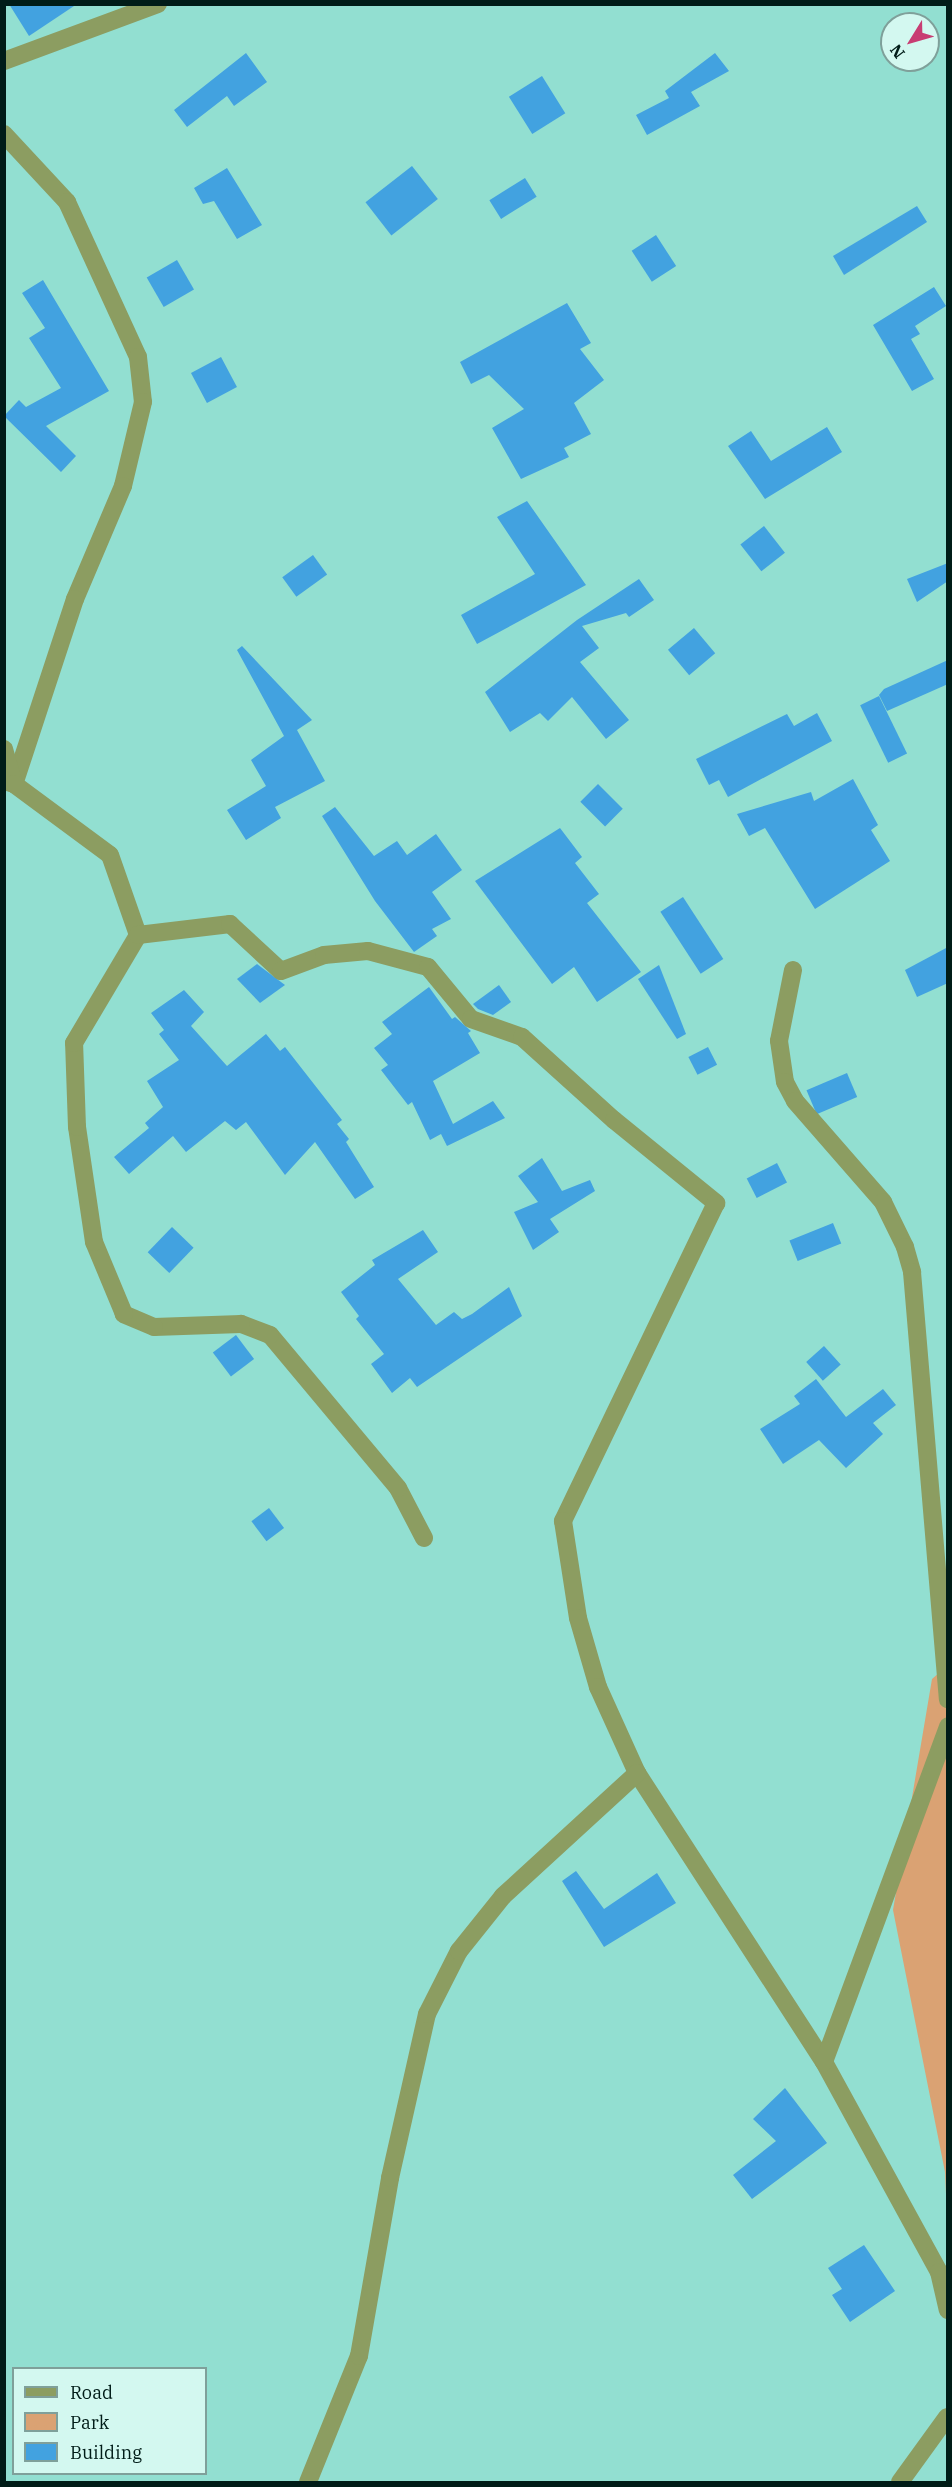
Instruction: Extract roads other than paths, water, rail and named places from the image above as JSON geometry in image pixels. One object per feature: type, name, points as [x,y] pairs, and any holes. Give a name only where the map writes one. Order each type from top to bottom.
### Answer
[{"type":"street","points":[[4,60],[158,4]]},
{"type":"street","points":[[4,134],[67,202],[138,357],[143,402],[123,486],[75,599],[9,782]]},
{"type":"street","points":[[4,749],[9,782],[110,855],[138,935],[74,1043],[77,1127],[94,1242],[124,1314],[154,1327],[241,1324],[270,1335],[398,1488],[424,1538]]},
{"type":"street","points":[[138,935],[230,924],[282,971],[324,955],[368,951],[428,967],[471,1019],[522,1037],[614,1120],[716,1203],[563,1521],[578,1618],[598,1687],[637,1773],[824,2061],[939,2272],[948,2310]]},
{"type":"street","points":[[793,970],[779,1041],[785,1082],[795,1101],[883,1202],[899,1231],[912,1272],[948,1699]]},
{"type":"street","points":[[824,2061],[948,1726]]},
{"type":"street","points":[[308,2482],[359,2356],[390,2178],[427,2014],[459,1951],[503,1896],[637,1773]]},
{"type":"street","points":[[900,2482],[947,2417],[948,2403]]}]
